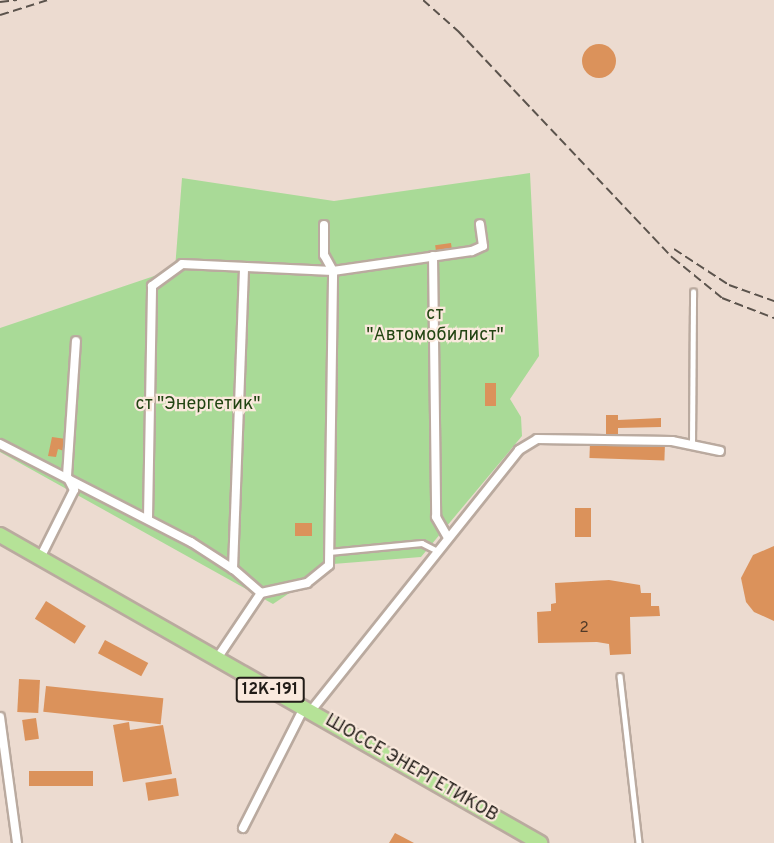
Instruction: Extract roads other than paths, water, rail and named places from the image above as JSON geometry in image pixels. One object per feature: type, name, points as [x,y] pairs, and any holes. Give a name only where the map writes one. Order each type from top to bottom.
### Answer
[{"type":"main road","name":"ШОССЕ ЭНЕРГЕТИКОВ","points":[[0,535],[540,843]]},
{"type":"street","points":[[148,519],[152,286],[183,264],[244,269],[333,271],[433,256],[483,246],[480,224]]},
{"type":"street","points":[[216,660],[261,593],[307,583],[328,565],[333,271],[324,255],[324,225]]},
{"type":"street","points":[[433,256],[436,517],[448,538]]},
{"type":"street","points":[[233,569],[244,269]]},
{"type":"street","points":[[40,558],[71,502],[74,490],[67,476],[76,341]]},
{"type":"street","points":[[243,828],[307,710],[519,450],[537,440],[692,445],[720,451]]},
{"type":"street","points":[[0,444],[148,519],[233,569],[261,593]]},
{"type":"street","points":[[0,717],[16,843]]},
{"type":"lane","points":[[692,445],[693,292]]},
{"type":"lane","points":[[329,552],[422,543],[438,551]]},
{"type":"lane","points":[[620,676],[639,843]]},
{"type":"railway","points":[[0,2],[17,0]]},
{"type":"railway","points":[[0,15],[48,0]]},
{"type":"railway","points":[[423,0],[458,31],[673,258],[722,298],[774,318]]},
{"type":"railway","points":[[674,249],[729,285],[774,301]]},
{"type":"park label","name":"ст \"Автомобилист\"","points":[[435,326]]},
{"type":"park label","name":"ст \"Энергетик\"","points":[[198,405]]}]
